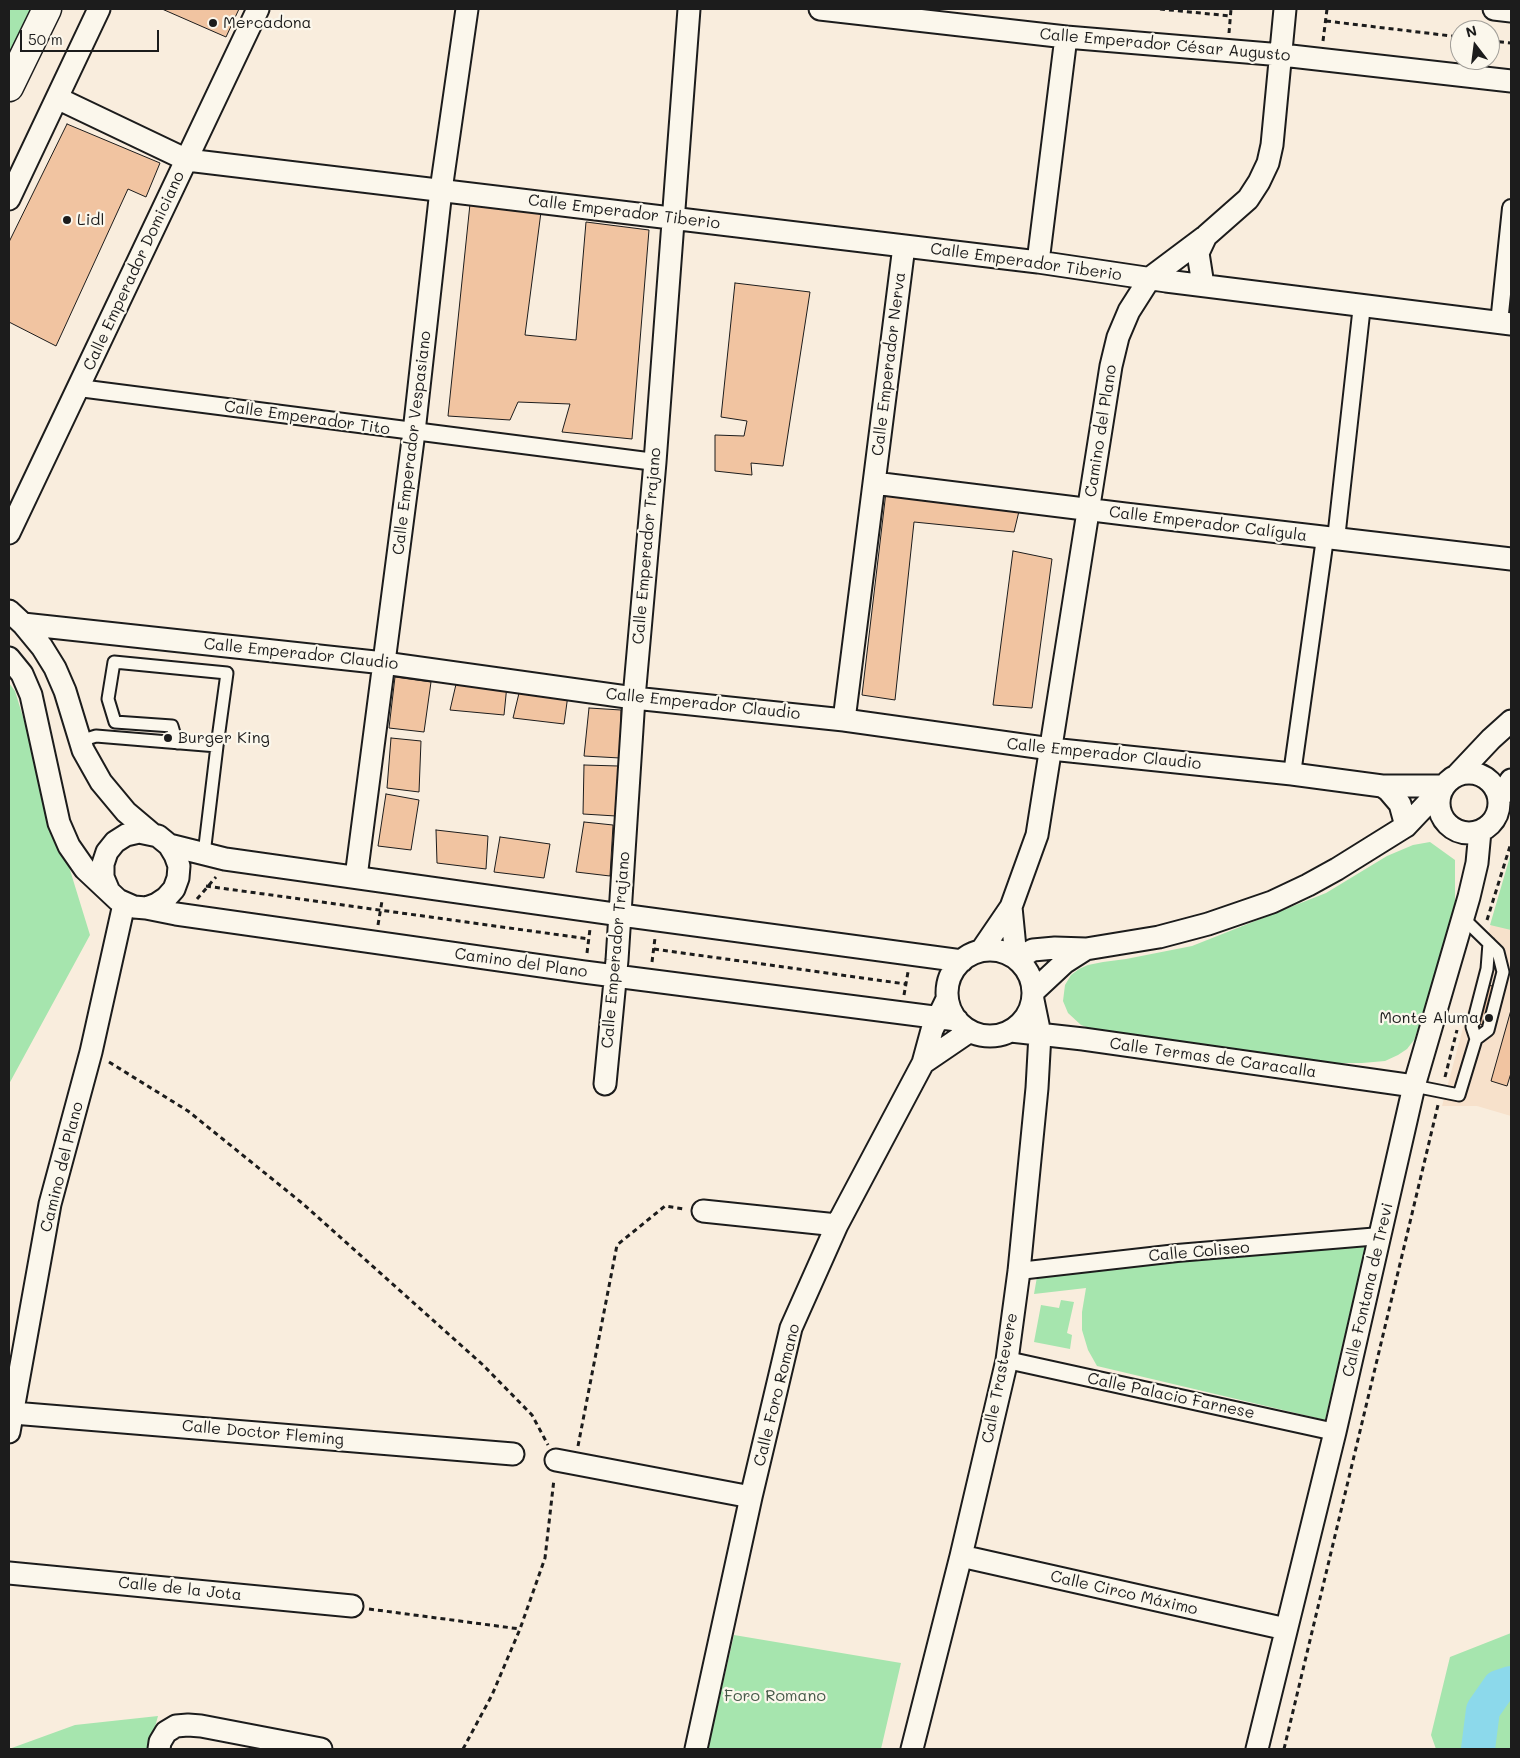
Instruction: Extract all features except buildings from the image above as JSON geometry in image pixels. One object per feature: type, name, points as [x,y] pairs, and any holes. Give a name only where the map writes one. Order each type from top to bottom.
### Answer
[{"type":"highway","points":[[9,87],[47,9]]},
{"type":"street","points":[[9,199],[99,9]]},
{"type":"street","name":"Calle Emperador Domiciano","points":[[9,534],[258,9]]},
{"type":"street","name":"Calle Emperador Vespasiano","points":[[356,878],[414,432],[441,190],[467,9]]},
{"type":"street","name":"Calle Emperador Trajano","points":[[605,1084],[616,977],[634,698],[655,462],[689,9]]},
{"type":"street","name":"Calle Emperador César Augusto","points":[[820,9],[1066,37],[1282,55],[1511,81]]},
{"type":"street","name":"Camino del Plano","points":[[981,951],[1011,907],[1037,835],[1111,366],[1118,337],[1129,311],[1150,278],[1206,236],[1248,199],[1259,182],[1268,164],[1272,145],[1285,9]]},
{"type":"street","points":[[1494,9],[1511,11]]},
{"type":"street","points":[[1038,262],[1066,37]]},
{"type":"street","name":"Calle Emperador Tiberio","points":[[57,98],[187,160],[1038,262],[1505,323]]},
{"type":"street","points":[[1505,323],[1511,208]]},
{"type":"street","points":[[1203,285],[1198,253],[1206,236]]},
{"type":"street","name":"Calle Emperador Nerva","points":[[874,483],[904,246]]},
{"type":"street","points":[[1292,774],[1331,538],[1362,305]]},
{"type":"street","name":"Calle Emperador Tito","points":[[79,388],[655,462]]},
{"type":"street","points":[[844,720],[874,483]]},
{"type":"street","name":"Calle Emperador Calígula","points":[[874,483],[1511,559]]},
{"type":"street","points":[[16,617],[42,647],[55,668],[65,691],[80,741],[90,766],[126,812],[160,839],[176,855],[178,878],[174,889],[162,901],[146,908],[134,908],[124,904],[112,895],[108,889],[103,877],[103,864],[107,852],[115,842],[126,835],[139,832],[160,839],[204,854],[225,859],[620,915],[962,960],[971,954],[981,951],[999,950],[1016,958],[1029,973],[1033,995],[1026,1018],[1011,1031],[990,1036],[954,1024]]},
{"type":"street","name":"Calle Emperador Claudio","points":[[16,617],[384,662],[634,698],[844,720],[1051,750],[1292,774],[1382,786],[1448,783]]},
{"type":"street","points":[[9,658],[22,674],[31,695],[59,823],[69,846],[85,869],[108,889]]},
{"type":"street","points":[[1016,958],[1038,950],[1086,949],[1181,932],[1272,902],[1308,885],[1406,826],[1511,721]]},
{"type":"street","points":[[1467,772],[1485,777],[1497,790],[1500,800],[1499,810],[1489,826],[1472,833],[1463,833],[1455,830],[1442,817],[1439,808],[1439,798],[1448,783],[1467,772]]},
{"type":"street","points":[[1500,800],[1511,780]]},
{"type":"street","points":[[1382,786],[1400,804],[1406,826]]},
{"type":"street","points":[[1406,826],[1448,824]]},
{"type":"street","name":"Calle Fontana de Trevi","points":[[1257,1749],[1335,1432],[1414,1086],[1477,863],[1480,831]]},
{"type":"street","name":"Camino del Plano","points":[[11,1423],[50,1204],[91,1052],[124,904]]},
{"type":"street","name":"Camino del Plano","points":[[1011,907],[1016,958]]},
{"type":"street","name":"Camino del Plano","points":[[146,908],[616,977],[901,1014],[954,1024]]},
{"type":"street","points":[[1033,995],[1064,964],[1086,949]]},
{"type":"street","name":"Calle Foro Romano","points":[[923,1063],[943,1048],[954,1024],[948,1000],[948,982],[962,960]]},
{"type":"street","name":"Calle Trastevere","points":[[912,1749],[961,1556],[1007,1360],[1032,1152],[1040,1034],[1033,995]]},
{"type":"street","name":"Calle Foro Romano","points":[[696,1749],[751,1497],[792,1328],[837,1225],[923,1063],[954,1024]]},
{"type":"street","name":"Calle Termas de Caracalla","points":[[1011,1031],[1414,1086]]},
{"type":"street","points":[[703,1211],[837,1225]]},
{"type":"street","name":"Calle Coliseo","points":[[1019,1271],[1177,1253],[1380,1236]]},
{"type":"street","name":"Calle Palacio Farnese","points":[[1007,1360],[1335,1432]]},
{"type":"street","name":"Calle Doctor Fleming","points":[[11,1423],[513,1454]]},
{"type":"street","points":[[565,1461],[751,1497]]},
{"type":"street","name":"Calle Circo Máximo","points":[[961,1556],[1286,1629]]},
{"type":"street","name":"Calle de la Jota","points":[[9,1573],[352,1606]]},
{"type":"street","points":[[162,1741],[176,1726],[201,1726],[321,1749]]},
{"type":"lane","points":[[177,743],[172,726],[115,722],[108,699],[114,662],[227,673],[204,854]]},
{"type":"lane","points":[[80,741],[96,736],[217,746]]},
{"type":"lane","points":[[1463,918],[1498,952],[1503,972],[1488,1030],[1476,1039]]},
{"type":"lane","points":[[1414,1086],[1459,1095],[1476,1039],[1472,1027],[1486,969],[1485,939]]},
{"type":"path","points":[[1160,9],[1231,16]]},
{"type":"path","points":[[1321,60],[1327,9]]},
{"type":"path","points":[[1326,21],[1450,36]]},
{"type":"path","points":[[1485,939],[1511,843]]},
{"type":"path","points":[[184,915],[206,886],[222,871],[225,859]]},
{"type":"path","points":[[376,942],[385,882]]},
{"type":"path","points":[[206,886],[589,939]]},
{"type":"path","points":[[584,972],[593,911]]},
{"type":"path","points":[[650,981],[658,920]]},
{"type":"path","points":[[654,949],[906,984]]},
{"type":"path","points":[[901,1014],[911,954]]},
{"type":"path","points":[[1284,1749],[1458,1028]]},
{"type":"path","points":[[91,1052],[188,1111],[302,1202],[483,1365],[532,1415],[565,1461]]},
{"type":"path","points":[[463,1749],[492,1695],[520,1629],[545,1558],[565,1461],[617,1245],[665,1206],[703,1211]]},
{"type":"path","points":[[352,1606],[520,1629]]},
{"type":"shaded area","name":"Monte Aluma","points":[[1491,924],[1511,929],[1511,1116],[1477,1106],[1442,1106]]},
{"type":"green space","points":[[9,9],[31,9],[9,55]]},
{"type":"green space","points":[[9,683],[15,691],[90,935],[9,1084]]},
{"type":"green space","points":[[1430,842],[1455,860],[1455,913],[1414,1040],[1407,1049],[1398,1055],[1385,1061],[1330,1063],[1136,1035],[1103,1033],[1081,1025],[1068,1013],[1063,1001],[1065,985],[1071,975],[1079,969],[1088,965],[1192,946],[1326,893],[1387,856],[1413,845]]},
{"type":"green space","points":[[1511,853],[1511,930],[1490,925]]},
{"type":"green space","points":[[1367,1239],[1325,1420],[1097,1366],[1088,1350],[1082,1330],[1082,1312],[1086,1288],[1034,1294],[1038,1271]]},
{"type":"green space","points":[[1061,1300],[1074,1302],[1067,1333],[1072,1335],[1070,1349],[1034,1342],[1041,1305],[1059,1308]]},
{"type":"green space","points":[[1511,1633],[1511,1749],[1436,1749],[1431,1735],[1450,1657]]},
{"type":"green space","name":"Foro Romano","points":[[734,1635],[901,1663],[881,1749],[708,1749]]},
{"type":"green space","points":[[158,1716],[149,1749],[9,1749],[75,1725]]},
{"type":"waterway","points":[[1478,1749],[1483,1710],[1499,1687],[1511,1683]]},
{"type":"place","name":"Mercadona","points":[[213,23]]},
{"type":"place","name":"Lidl","points":[[67,220]]},
{"type":"place","name":"Burger King","points":[[168,738]]},
{"type":"place","name":"Monte Aluma","points":[[1489,1018]]}]
